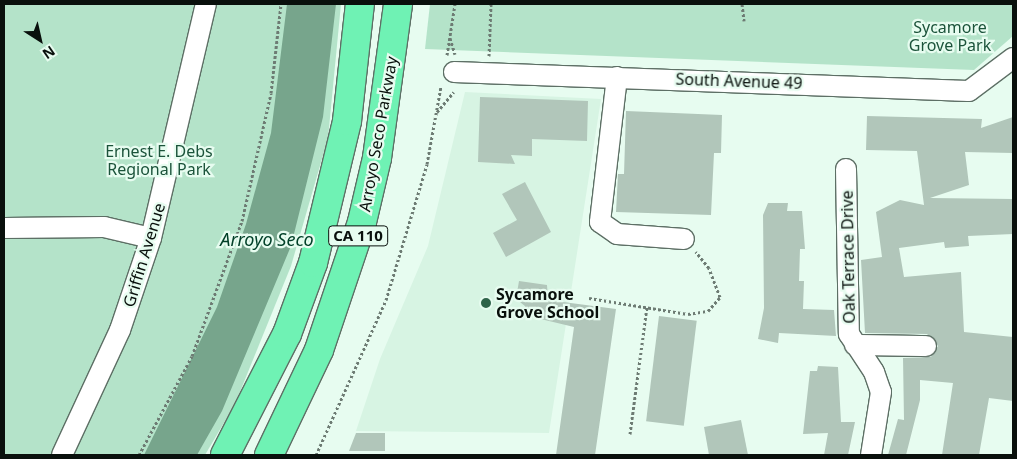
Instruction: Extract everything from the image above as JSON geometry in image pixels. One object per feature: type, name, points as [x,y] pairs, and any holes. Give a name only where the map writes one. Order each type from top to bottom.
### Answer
[{"type":"highway","name":"Arroyo Seco Parkway","points":[[225,455],[287,334],[313,264],[347,121],[360,4]]},
{"type":"highway","name":"Arroyo Seco Parkway","points":[[269,455],[319,350],[359,232],[377,158],[398,4]]},
{"type":"street","name":"Griffin Avenue","points":[[62,455],[120,330],[151,238],[206,4]]},
{"type":"street","name":"South Avenue 49","points":[[449,71],[969,91],[1013,58]]},
{"type":"street","points":[[617,77],[600,222],[617,234],[684,238]]},
{"type":"street","name":"Oak Terrace Drive","points":[[846,168],[845,297],[849,334],[874,372],[881,392],[871,455]]},
{"type":"street","points":[[4,228],[104,227],[151,238]]},
{"type":"street","points":[[855,345],[926,346]]},
{"type":"path","points":[[139,455],[192,356],[242,221],[271,93],[281,4]]},
{"type":"path","points":[[316,455],[386,300],[427,164],[436,112],[449,71],[455,4]]},
{"type":"path","points":[[488,72],[491,4]]},
{"type":"path","points":[[742,4],[744,21]]},
{"type":"path","points":[[436,112],[455,90],[449,71]]},
{"type":"path","points":[[589,298],[688,314],[708,312],[720,297],[709,268],[684,238]]},
{"type":"path","points":[[630,434],[647,307]]},
{"type":"shaded area","name":"Sycamore Grove School","points":[[465,92],[601,99],[549,433],[356,431],[380,359],[428,246]]},
{"type":"green space","name":"Ernest E. Debs Regional Park","points":[[4,4],[341,4],[328,138],[291,266],[235,404],[205,455],[4,455]]},
{"type":"green space","name":"Sycamore Grove Park","points":[[430,4],[1013,4],[1013,36],[974,70],[425,49]]},
{"type":"water","name":"Arroyo Seco","points":[[287,4],[336,4],[323,117],[291,246],[222,411],[197,455],[144,455],[217,307],[246,224],[271,133]]},
{"type":"building","points":[[480,97],[588,101],[587,141],[532,139],[532,156],[511,155],[515,164],[478,162]]},
{"type":"building","points":[[626,111],[722,115],[721,153],[714,153],[711,215],[616,212],[618,174],[624,174]]},
{"type":"building","points":[[867,116],[982,119],[981,128],[1013,117],[1013,153],[965,152],[969,185],[930,198],[1013,199],[1013,234],[968,236],[969,246],[945,248],[944,242],[899,248],[904,277],[961,272],[964,332],[1013,337],[1013,401],[989,398],[979,455],[942,455],[953,383],[920,380],[920,400],[906,455],[888,455],[898,419],[904,420],[903,358],[931,357],[938,346],[927,334],[865,333],[861,260],[882,257],[876,212],[900,200],[924,205],[917,151],[866,150]]},
{"type":"building","points":[[525,182],[551,232],[506,257],[493,233],[517,220],[502,194]]},
{"type":"building","points":[[768,203],[788,203],[787,211],[802,211],[805,249],[800,249],[799,281],[804,281],[803,309],[834,310],[836,336],[779,333],[778,343],[758,339],[764,308],[763,215]]},
{"type":"building","points":[[519,281],[547,285],[548,300],[616,309],[595,455],[556,455],[574,327],[524,315],[525,306],[516,299]]},
{"type":"building","points":[[659,316],[697,321],[684,426],[646,421]]},
{"type":"building","points":[[818,366],[838,367],[841,422],[855,422],[848,455],[824,455],[828,433],[803,434],[810,371],[817,371]]},
{"type":"building","points":[[741,420],[748,455],[709,455],[704,427]]},
{"type":"building","points":[[356,433],[385,433],[385,451],[349,451]]},
{"type":"place","name":"Sycamore Grove School","points":[[486,303]]}]
